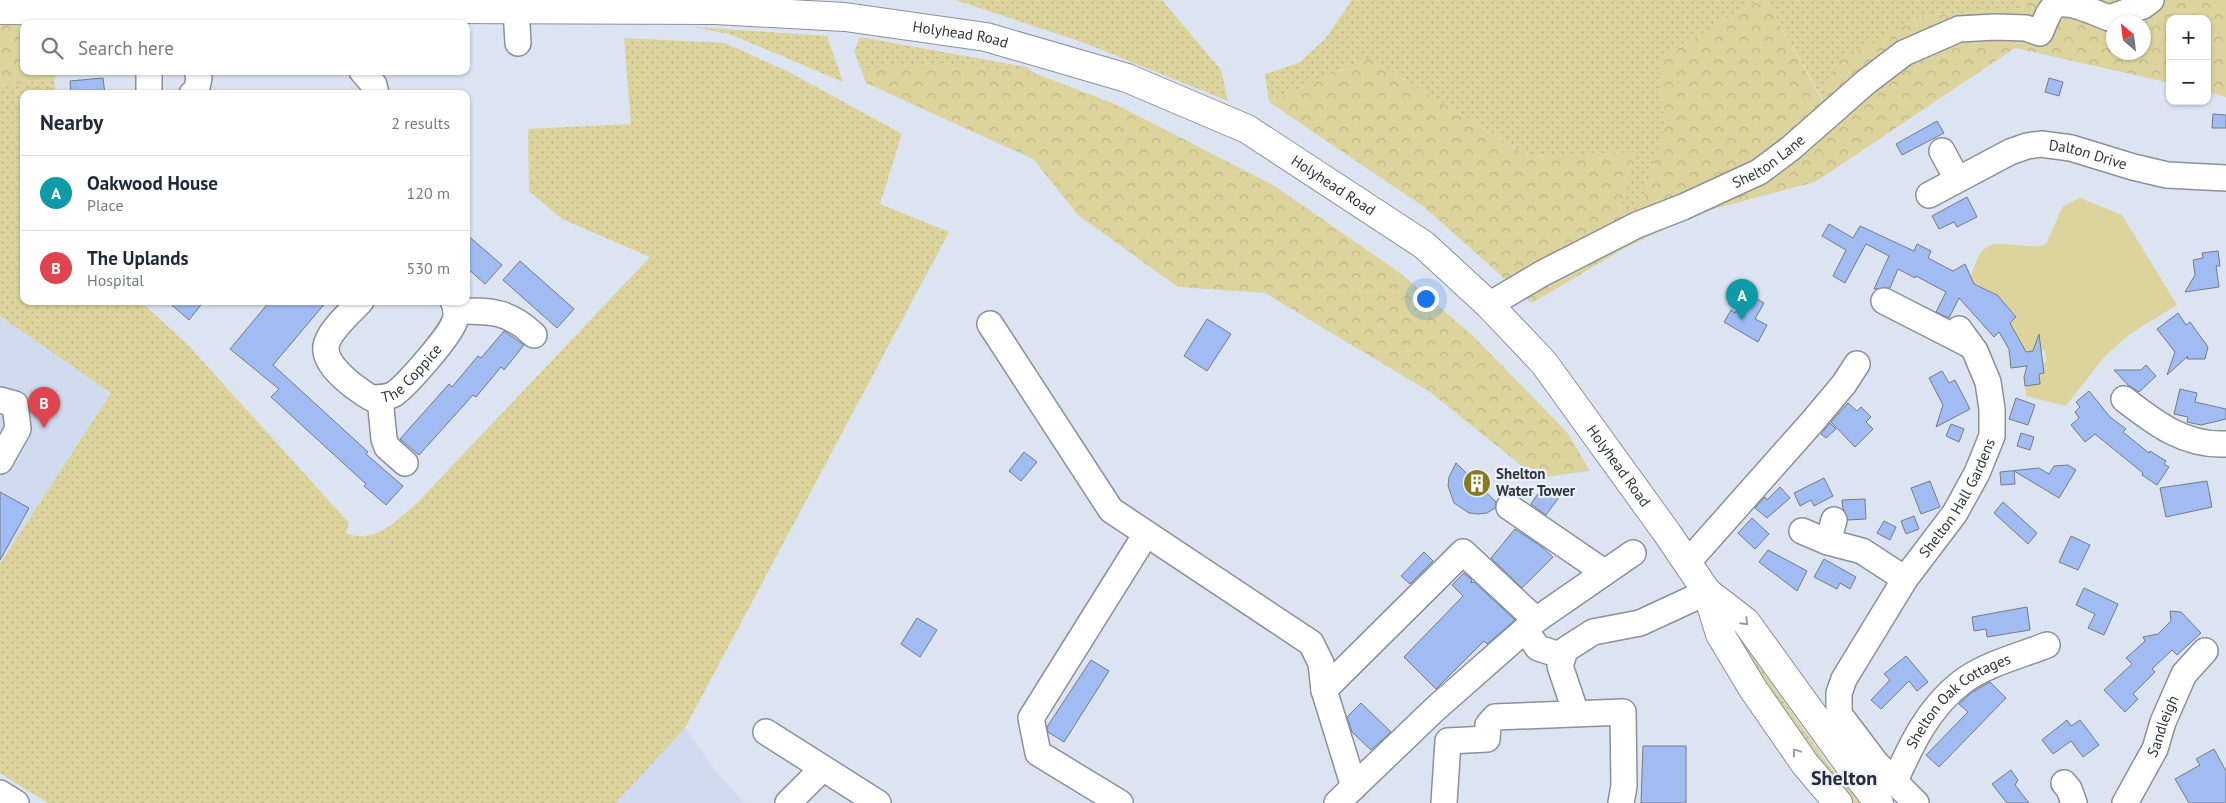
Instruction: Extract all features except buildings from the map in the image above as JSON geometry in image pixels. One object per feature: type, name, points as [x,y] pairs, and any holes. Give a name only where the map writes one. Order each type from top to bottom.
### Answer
[{"type":"main road","name":"Holyhead Road","points":[[0,10],[188,17],[366,7],[716,10],[845,17],[986,38],[1127,78],[1247,128],[1424,245],[1488,305],[1544,363],[1707,592],[1720,634],[1753,689],[1804,764],[1838,803]]},
{"type":"main road","name":"Holyhead Road","points":[[1707,592],[1746,622],[1850,766],[1887,793]]},
{"type":"street","name":"Shelton Lane","points":[[1488,305],[1638,225],[1683,207],[1759,172],[1791,148],[1866,82],[1904,53],[1959,29],[2026,28],[2040,33],[2049,13],[2056,5],[2068,2],[2109,18],[2143,6],[2151,0]]},
{"type":"street","points":[[516,9],[518,43]]},
{"type":"street","points":[[149,75],[150,90]]},
{"type":"street","points":[[196,90],[198,75]]},
{"type":"street","points":[[365,75],[374,85],[375,90]]},
{"type":"street","name":"Dalton Drive","points":[[1929,195],[2010,152],[2027,146],[2041,144],[2071,148],[2133,167],[2167,175],[2226,178]]},
{"type":"street","points":[[1942,151],[1956,179]]},
{"type":"street","name":"Shelton Hall Gardens","points":[[1884,301],[1961,343],[1982,365],[1988,382],[1992,409],[1992,436],[1977,473],[1955,513],[1905,579],[1844,679],[1839,692],[1839,714],[1887,793]]},
{"type":"street","name":"The Coppice","points":[[358,305],[328,339],[327,353],[334,368],[371,398],[380,398],[395,393],[426,360],[450,331],[455,320],[455,306]]},
{"type":"street","points":[[455,306],[497,312],[510,316],[534,335]]},
{"type":"street","points":[[990,324],[1111,510],[1311,643],[1321,663],[1324,690],[1345,795]]},
{"type":"street","points":[[1687,563],[1813,421],[1844,384],[1857,364]]},
{"type":"street","points":[[380,398],[384,439],[387,447],[405,463]]},
{"type":"street","points":[[2124,399],[2157,411],[2185,439],[2226,444]]},
{"type":"street","points":[[0,400],[15,404],[18,429],[0,461]]},
{"type":"street","points":[[1509,507],[1604,572]]},
{"type":"street","points":[[1802,531],[1831,531],[1905,579]]},
{"type":"street","points":[[1120,803],[1038,753],[1031,718],[1146,534]]},
{"type":"street","points":[[1324,690],[1463,552],[1530,625],[1538,648],[1563,656]]},
{"type":"street","points":[[1345,795],[1530,625],[1633,553]]},
{"type":"street","points":[[1576,713],[1560,666],[1565,650],[1593,632],[1640,623],[1707,592]]},
{"type":"street","name":"Shelton Oak Cottages","points":[[1887,793],[1922,725],[1963,682],[2005,661],[2047,645]]},
{"type":"street","name":"Sandleigh","points":[[2125,803],[2155,749],[2163,722],[2184,674],[2205,651]]},
{"type":"street","points":[[1444,803],[1448,741],[1487,739],[1488,725],[1495,717],[1623,712],[1624,786],[1621,803]]},
{"type":"street","points":[[766,732],[878,803]]},
{"type":"street","points":[[788,803],[822,769]]},
{"type":"street","points":[[0,793],[16,803]]},
{"type":"street","points":[[1887,793],[1916,803]]},
{"type":"shaded area","points":[[0,316],[111,393],[0,564]]},
{"type":"shaded area","points":[[685,728],[718,774],[745,803],[616,803]]},
{"type":"green space","points":[[955,0],[1162,0],[1221,70],[1228,101],[1082,42]]},
{"type":"green space","points":[[1352,0],[1759,0],[1658,59],[1665,126],[1641,207],[1620,211],[1634,152],[1529,156],[1369,58],[1269,102],[1265,74],[1299,63],[1325,39]]},
{"type":"green space","points":[[1759,0],[1766,0],[1822,100],[1836,63],[1923,16],[2024,8],[2020,0],[2226,0],[2226,97],[2211,93],[2211,15],[2166,15],[2166,82],[2015,48],[1815,182],[1695,214],[1625,248],[1532,303],[1424,207],[1269,102],[1369,58],[1528,156],[1634,152],[1620,210],[1641,207],[1665,126],[1658,59]]},
{"type":"green space","points":[[1766,0],[2020,0],[2024,8],[1922,16],[1882,39],[1823,100]]},
{"type":"green space","points":[[0,23],[20,24],[20,75],[57,75],[54,79],[0,85]]},
{"type":"green space","points":[[694,27],[827,36],[843,82],[732,35]]},
{"type":"green space","points":[[860,37],[1026,67],[1034,73],[939,63],[861,69],[854,51]]},
{"type":"green space","points":[[624,38],[725,43],[789,72],[902,134],[880,204],[949,232],[685,728],[616,803],[48,803],[0,773],[0,564],[111,393],[0,316],[0,85],[54,79],[55,90],[20,90],[20,305],[144,305],[188,345],[349,523],[346,533],[356,536],[375,534],[392,524],[416,504],[650,257],[562,219],[529,191],[528,129],[631,124]]},
{"type":"green space","points":[[939,63],[1034,73],[1115,104],[1273,185],[1400,273],[1472,335],[1567,432],[1590,471],[1537,478],[1430,392],[1265,293],[1178,287],[1078,215],[1033,159],[866,83],[861,69]]},
{"type":"green space","points":[[2080,198],[2122,215],[2177,305],[2130,334],[2104,357],[2066,406],[2026,396],[2025,386],[2040,384],[2039,374],[2044,373],[2042,362],[2046,362],[2045,350],[2009,354],[2008,324],[2016,317],[1995,293],[1984,303],[1982,300],[1987,290],[1969,281],[1977,259],[1984,249],[1990,245],[1997,244],[2039,246],[2046,244],[2063,206]]},
{"type":"green space","points":[[1728,628],[1733,629],[1830,767],[1861,803],[1847,803],[1830,784]]},
{"type":"place","name":"Oakwood House","points":[[1742,320]]},
{"type":"place","name":"The Uplands","points":[[44,428]]},
{"type":"place","name":"Shelton Water Tower","points":[[1477,483]]},
{"type":"district","name":"Shelton","points":[[1844,778]]}]
